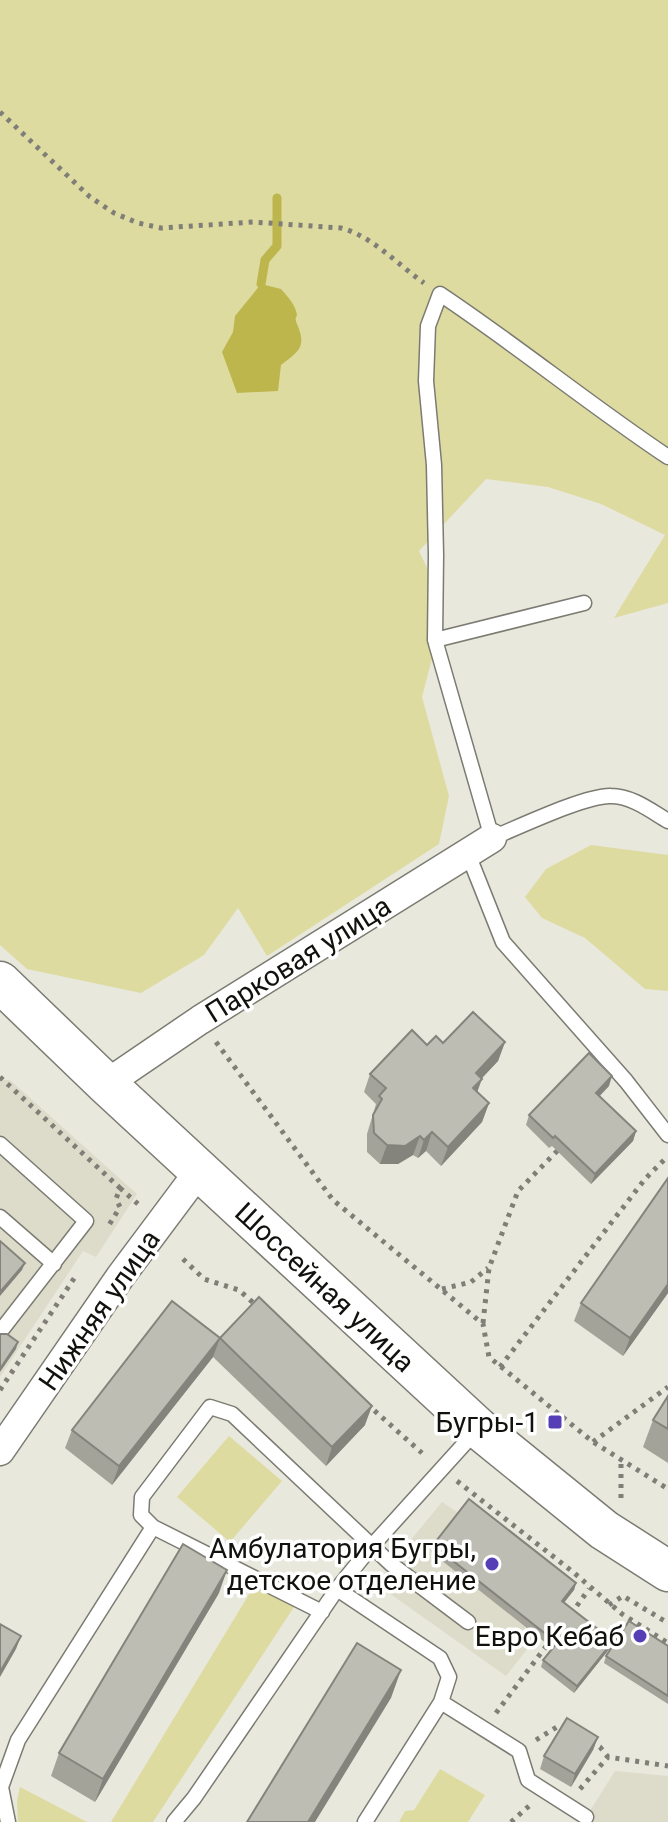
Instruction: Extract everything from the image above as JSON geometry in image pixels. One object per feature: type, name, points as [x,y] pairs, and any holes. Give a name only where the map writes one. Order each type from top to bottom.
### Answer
[{"type":"main road","name":"Шоссейная улица","points":[[2,988],[478,1428],[604,1530],[668,1571]]},
{"type":"street","name":"Парковая улица","points":[[106,1084],[200,1020],[492,838]]},
{"type":"street","name":"Нижняя улица","points":[[0,1451],[120,1277],[200,1170]]},
{"type":"lane","points":[[668,457],[613,421],[499,333],[440,294],[428,326],[426,381],[434,480],[435,640],[492,838],[591,799],[611,796],[630,800],[668,821]]},
{"type":"lane","points":[[435,640],[584,603]]},
{"type":"lane","points":[[468,854],[503,942],[626,1081],[668,1135]]},
{"type":"lane","points":[[0,1144],[86,1221],[0,1332]]},
{"type":"lane","points":[[0,1217],[54,1264]]},
{"type":"lane","points":[[322,1612],[153,1527],[141,1515],[142,1497],[210,1407],[232,1414],[371,1547],[468,1622]]},
{"type":"lane","points":[[174,1822],[194,1798],[337,1589],[478,1428]]},
{"type":"lane","points":[[8,1822],[1,1787],[18,1740],[153,1527]]},
{"type":"lane","points":[[337,1589],[440,1658],[449,1677],[441,1702],[365,1822]]},
{"type":"lane","points":[[441,1702],[519,1751],[528,1780],[586,1817]]},
{"type":"path","points":[[0,112],[90,197],[114,213],[138,223],[181,229],[270,223],[354,231],[440,294]]},
{"type":"path","points":[[200,1020],[333,1200],[483,1324]]},
{"type":"path","points":[[0,1077],[138,1204]]},
{"type":"path","points":[[561,1147],[518,1191],[489,1268],[483,1324],[489,1357],[593,1442],[668,1489]]},
{"type":"path","points":[[500,1367],[645,1179],[668,1156]]},
{"type":"path","points":[[105,1230],[120,1207],[116,1199],[120,1188]]},
{"type":"path","points":[[129,1216],[144,1194]]},
{"type":"path","points":[[183,1259],[204,1279],[239,1290],[261,1310]]},
{"type":"path","points":[[442,1289],[471,1282],[489,1268]]},
{"type":"path","points":[[0,1390],[78,1272]]},
{"type":"path","points":[[593,1442],[668,1387]]},
{"type":"path","points":[[365,1402],[422,1453]]},
{"type":"path","points":[[620,1509],[621,1459]]},
{"type":"path","points":[[456,1480],[573,1572],[609,1605],[668,1643]]},
{"type":"path","points":[[570,1614],[589,1589]]},
{"type":"path","points":[[609,1605],[623,1596],[668,1623]]},
{"type":"path","points":[[484,1728],[551,1640]]},
{"type":"path","points":[[519,1751],[560,1725],[573,1732]]},
{"type":"path","points":[[587,1740],[600,1747],[608,1757],[668,1766]]},
{"type":"path","points":[[566,1805],[608,1757]]},
{"type":"shaded area","points":[[0,0],[668,0],[668,603],[614,618],[665,535],[601,504],[548,487],[486,479],[419,551],[439,593],[434,651],[422,697],[449,796],[439,844],[267,956],[238,908],[204,955],[141,993],[27,969],[0,945]]},
{"type":"shaded area","points":[[261,284],[281,289],[292,302],[297,314],[300,348],[281,365],[278,391],[237,393],[222,352],[233,332],[235,316]]},
{"type":"shaded area","points":[[591,845],[668,855],[668,991],[645,989],[585,938],[542,918],[525,897],[546,869]]},
{"type":"shaded area","points":[[0,1080],[10,1080],[137,1194],[96,1257],[83,1251],[0,1377]]},
{"type":"shaded area","points":[[229,1436],[282,1481],[230,1542],[177,1497]]},
{"type":"shaded area","points":[[442,1502],[574,1590],[506,1676],[382,1588],[383,1575]]},
{"type":"shaded area","points":[[254,1586],[294,1607],[153,1822],[111,1822]]},
{"type":"shaded area","points":[[440,1769],[485,1795],[468,1822],[399,1822],[405,1811],[414,1810]]},
{"type":"shaded area","points":[[615,1771],[668,1776],[668,1822],[583,1822]]},
{"type":"shaded area","points":[[20,1787],[87,1822],[18,1822]]},
{"type":"building","points":[[473,1012],[505,1042],[476,1073],[482,1079],[473,1088],[489,1103],[448,1147],[432,1132],[424,1140],[420,1136],[405,1146],[387,1145],[374,1133],[373,1115],[382,1099],[379,1096],[386,1088],[370,1074],[412,1030],[427,1045],[436,1036],[443,1043]]},
{"type":"building","points":[[589,1053],[612,1076],[596,1093],[636,1131],[595,1174],[529,1115]]},
{"type":"building","points":[[668,1178],[668,1284],[630,1338],[581,1303]]},
{"type":"building","points":[[0,1241],[25,1263],[0,1292]]},
{"type":"building","points":[[259,1297],[372,1406],[332,1447],[220,1338]]},
{"type":"building","points":[[172,1301],[220,1338],[119,1466],[72,1430]]},
{"type":"building","points":[[0,1334],[7,1334],[18,1342],[0,1369]]},
{"type":"building","points":[[668,1396],[668,1429],[653,1420]]},
{"type":"building","name":"Амбулатория Бугры, детское отделение","points":[[469,1499],[576,1583],[562,1601],[613,1641],[577,1686],[543,1660],[557,1643],[433,1545]]},
{"type":"building","points":[[183,1544],[227,1570],[103,1779],[59,1753]]},
{"type":"building","points":[[629,1621],[668,1646],[668,1696],[606,1656]]},
{"type":"building","points":[[0,1624],[21,1636],[0,1672]]},
{"type":"building","points":[[357,1643],[401,1670],[308,1822],[247,1822]]},
{"type":"building","points":[[567,1718],[598,1737],[575,1774],[544,1756]]},
{"type":"waterway","points":[[261,284],[265,260],[277,246],[277,198]]},
{"type":"place","name":"Бугры-1","points":[[555,1422]]},
{"type":"place","name":"Амбулатория Бугры, детское отделение","points":[[492,1564]]},
{"type":"place","name":"Евро Кебаб","points":[[640,1636]]}]
